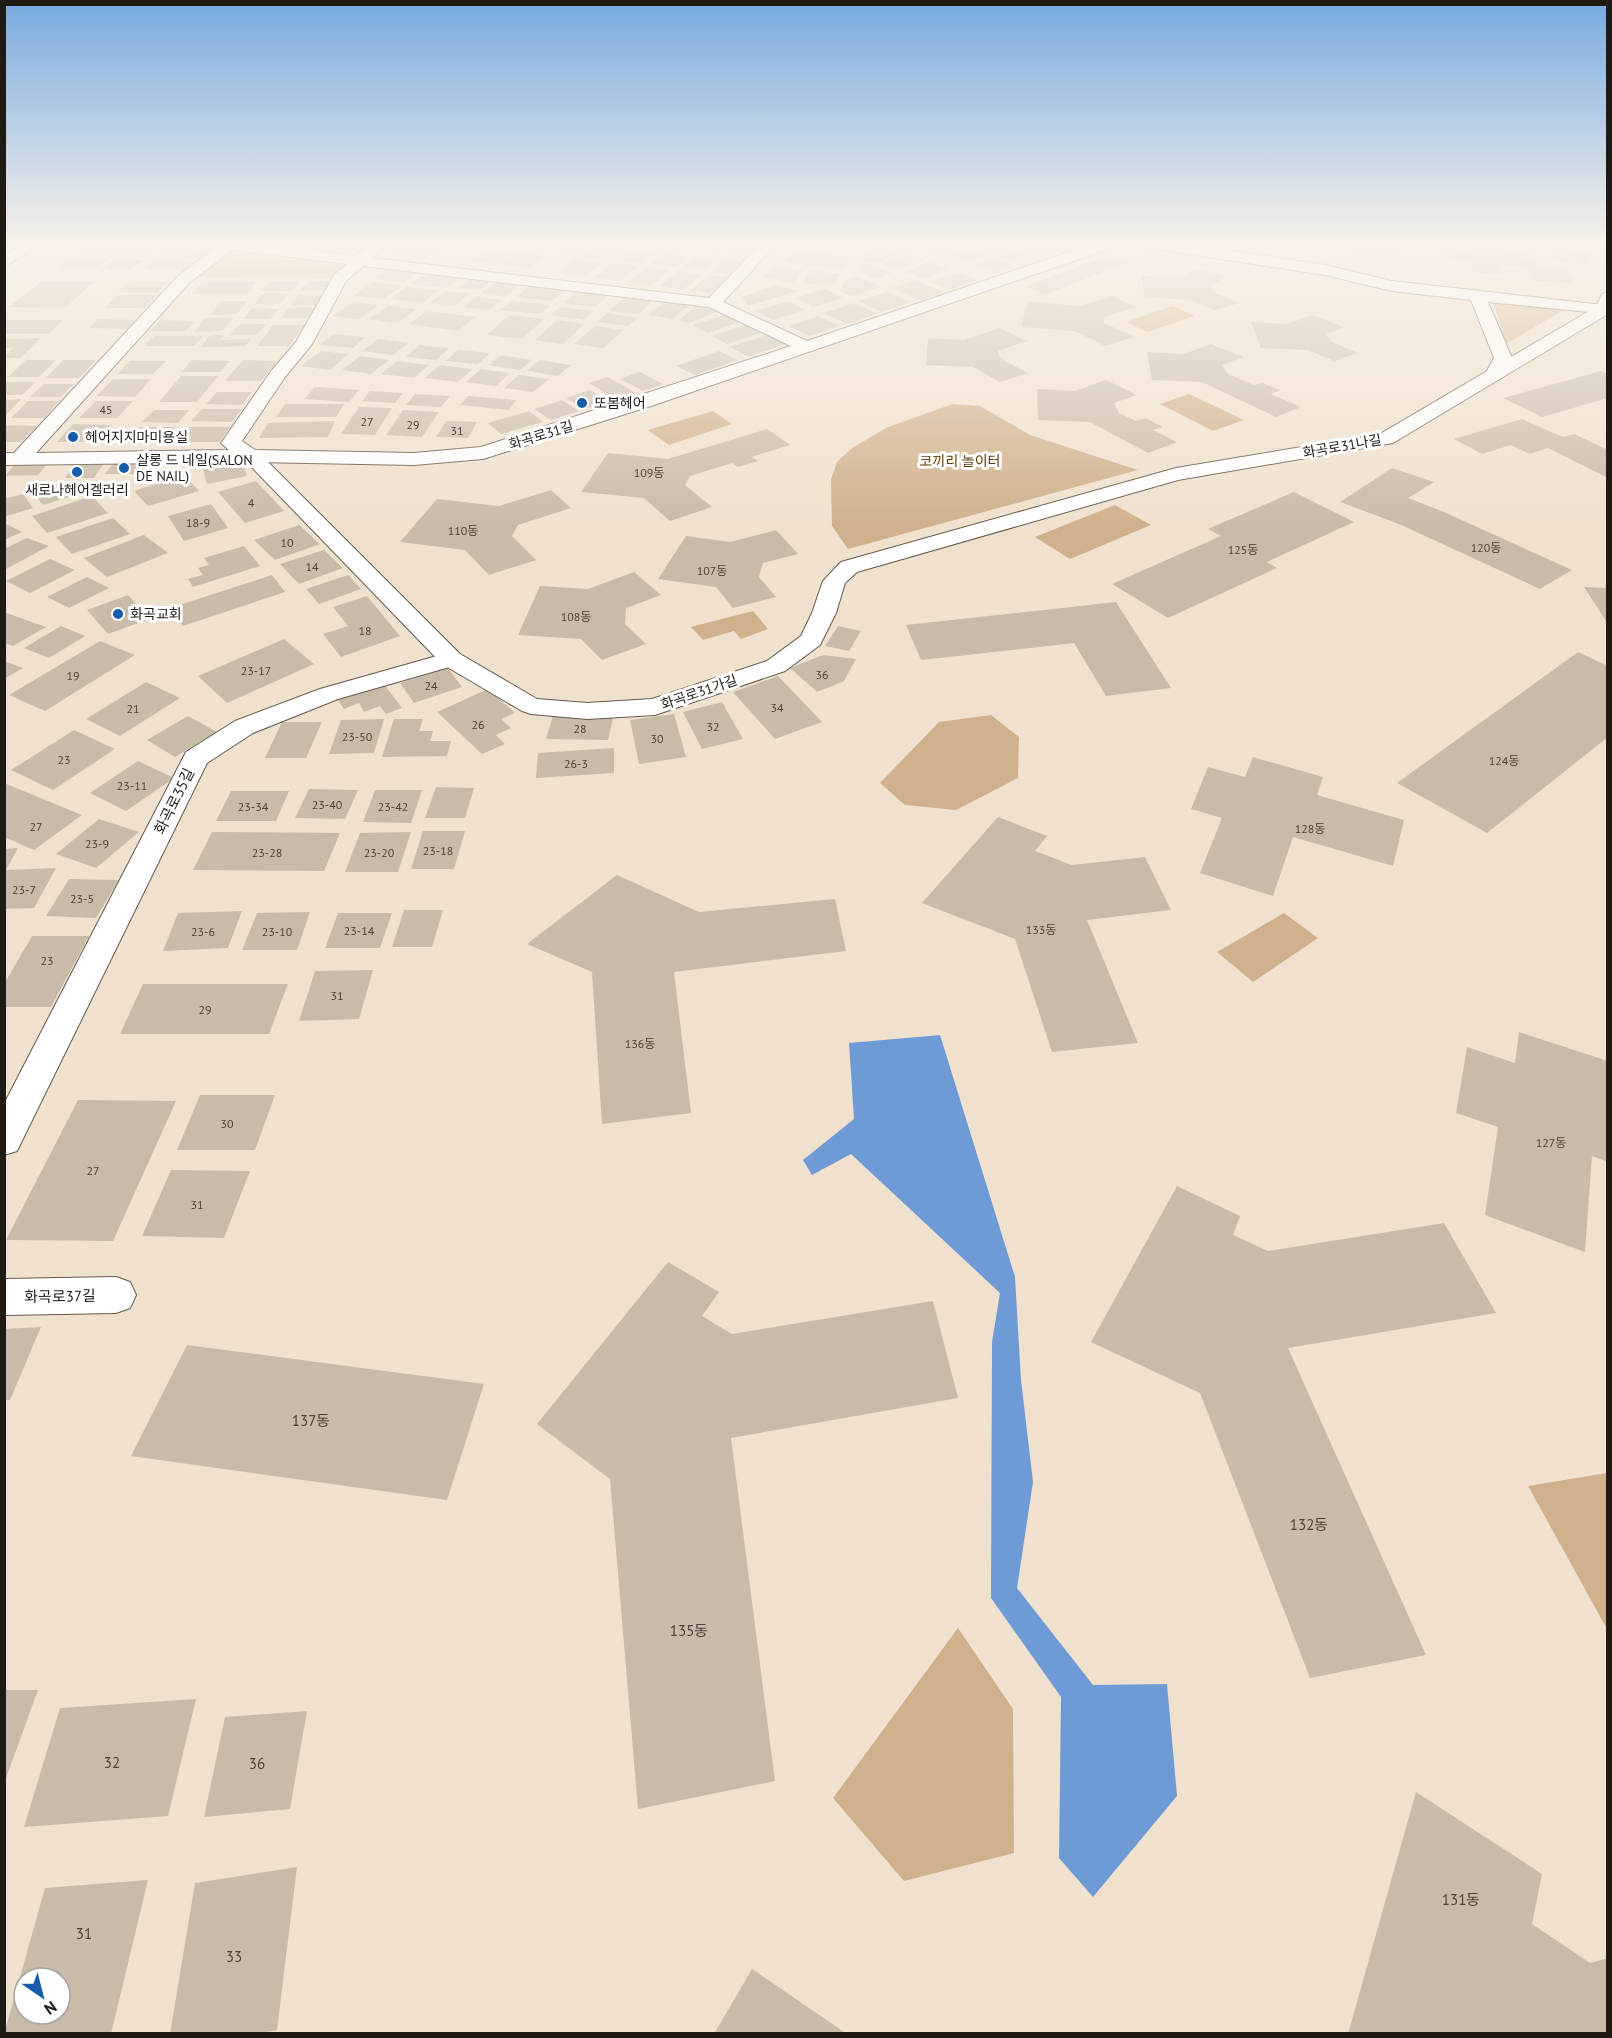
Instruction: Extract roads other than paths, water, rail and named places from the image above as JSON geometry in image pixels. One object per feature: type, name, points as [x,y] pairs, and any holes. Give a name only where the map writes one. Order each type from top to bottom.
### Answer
[{"type":"street","points":[[12,459],[130,335]]},
{"type":"street","name":"화곡로31가길","points":[[308,335],[278,374],[231,443],[250,456],[451,659],[531,706],[587,711],[655,707],[776,666],[810,640],[824,613],[834,581],[849,567],[1176,474]]},
{"type":"street","points":[[781,335],[806,347]]},
{"type":"street","name":"화곡로31길","points":[[12,459],[250,456],[414,459],[483,453],[639,404],[841,335]]},
{"type":"street","points":[[1493,376],[1503,358],[1495,335]]},
{"type":"street","name":"화곡로31나길","points":[[1176,474],[1386,439],[1493,376],[1557,335]]},
{"type":"street","name":"화곡로35길","points":[[4,1140],[196,758],[244,726],[329,694],[451,659]]},
{"type":"street","name":"화곡로37길","points":[[4,1297],[116,1295]]},
{"type":"water","points":[[940,1035],[1015,1277],[1021,1380],[1033,1482],[1017,1588],[1093,1685],[1167,1684],[1177,1796],[1093,1897],[1059,1858],[1061,1697],[991,1598],[992,1342],[1000,1293],[851,1154],[812,1175],[803,1160],[854,1119],[849,1043]]},
{"type":"place","name":"또봄헤어","points":[[582,403]]},
{"type":"place","name":"헤어지지마미용실","points":[[73,437]]},
{"type":"place","name":"살롱 드 네일(SALON DE NAIL)","points":[[124,468]]},
{"type":"place","name":"새로나헤어겔러리","points":[[77,472]]},
{"type":"place","name":"화곡교회","points":[[118,614]]},
{"type":"park label","name":"코끼리 놀이터","points":[[960,461]]}]
